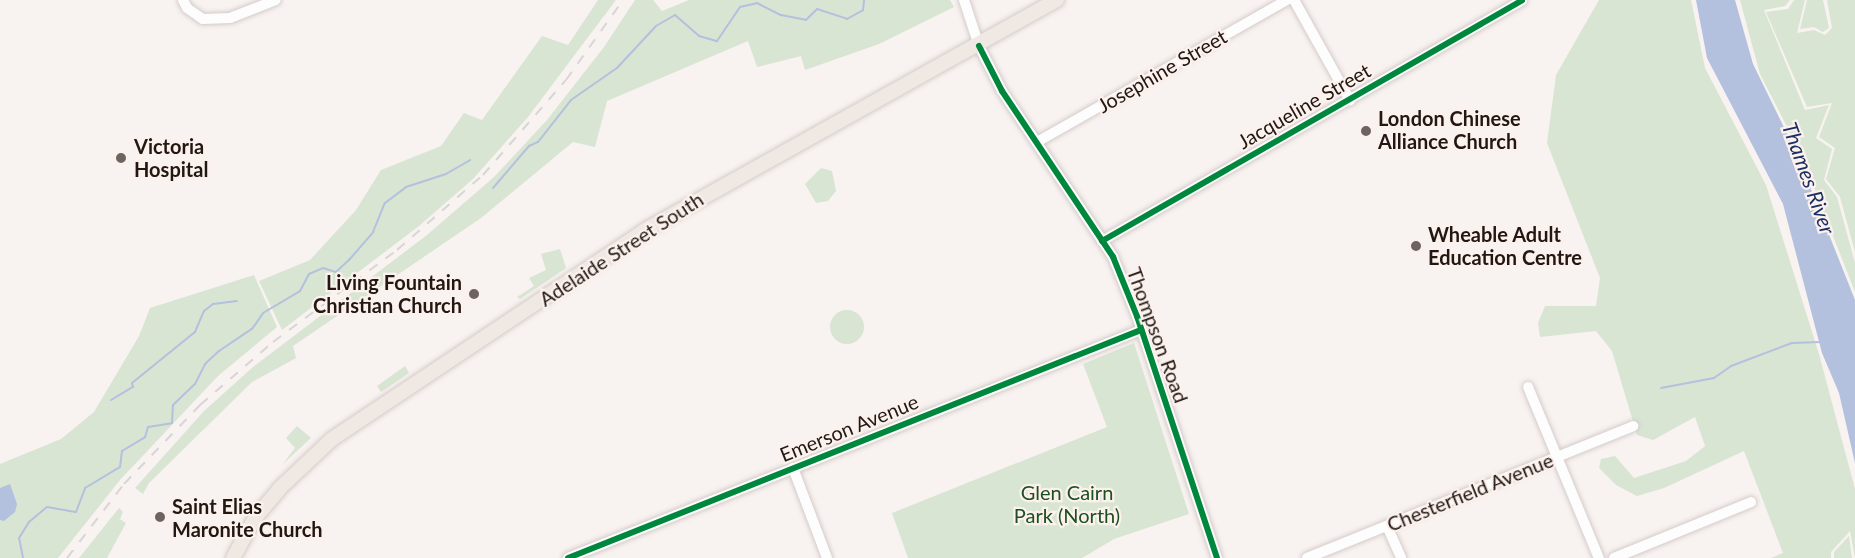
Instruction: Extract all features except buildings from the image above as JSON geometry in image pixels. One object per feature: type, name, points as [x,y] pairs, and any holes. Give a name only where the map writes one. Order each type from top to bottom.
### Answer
[{"type":"main road","name":"Adelaide Street South","points":[[233,558],[261,510],[299,467],[332,439],[670,215],[979,46],[1057,0]]},
{"type":"street","points":[[183,0],[187,8],[204,19],[230,18],[276,0]]},
{"type":"street","name":"Thompson Road","points":[[964,0],[979,46],[1002,91],[1102,240],[1142,330],[1216,558]]},
{"type":"street","name":"Josephine Street","points":[[1037,142],[1287,0]]},
{"type":"street","points":[[1294,0],[1350,100]]},
{"type":"street","name":"Jacqueline Street","points":[[1102,240],[1350,100],[1503,5],[1522,0]]},
{"type":"street","name":"Emerson Avenue","points":[[568,558],[587,554],[793,468],[1142,330]]},
{"type":"street","points":[[1528,387],[1599,558]]},
{"type":"street","name":"Chesterfield Avenue","points":[[1307,558],[1633,426]]},
{"type":"street","points":[[793,468],[826,558]]},
{"type":"street","points":[[1614,558],[1751,502]]},
{"type":"street","points":[[1387,526],[1401,558]]},
{"type":"green space","points":[[598,0],[616,0],[528,117],[473,179],[419,226],[282,330],[259,281],[310,260],[356,210],[381,170],[441,146],[464,113],[482,120],[542,36],[568,45]]},
{"type":"green space","points":[[635,0],[653,0],[662,11],[689,0],[950,0],[954,7],[879,44],[805,70],[801,56],[757,67],[748,41],[607,101],[595,147],[573,142],[481,218],[293,346],[296,358],[252,382],[149,483],[143,494],[135,488],[204,411],[253,367],[427,235],[494,177],[547,120],[604,47]]},
{"type":"green space","points":[[1599,0],[1691,0],[1705,68],[1766,185],[1819,354],[1855,489],[1855,558],[1850,531],[1831,552],[1831,558],[1771,558],[1783,553],[1744,451],[1664,488],[1637,496],[1616,485],[1599,468],[1601,459],[1615,456],[1634,478],[1686,461],[1705,446],[1695,417],[1653,440],[1637,435],[1612,351],[1596,331],[1540,337],[1538,323],[1545,306],[1596,306],[1600,278],[1547,143],[1556,75]]},
{"type":"green space","points":[[1740,0],[1790,0],[1785,6],[1764,10],[1805,110],[1829,105],[1816,138],[1832,149],[1824,180],[1837,197],[1855,263],[1855,292],[1800,152],[1760,74]]},
{"type":"green space","points":[[1794,0],[1805,0],[1797,33],[1814,30],[1825,35],[1832,28],[1827,0],[1855,0],[1855,252],[1840,197],[1826,179],[1835,148],[1819,137],[1832,103],[1807,107],[1766,12],[1788,9]]},
{"type":"green space","points":[[1807,0],[1823,0],[1829,28],[1823,32],[1814,27],[1800,29]]},
{"type":"green space","points":[[821,168],[832,171],[836,191],[828,201],[816,203],[805,184]]},
{"type":"green space","points":[[560,249],[566,268],[520,299],[517,297],[534,286],[529,278],[546,270],[541,254]]},
{"type":"green space","points":[[254,275],[277,327],[218,376],[120,480],[58,558],[0,558],[0,464],[61,439],[94,412],[139,336],[150,308]]},
{"type":"green space","points":[[847,310],[859,315],[864,327],[859,339],[847,344],[835,339],[830,327],[835,315]]},
{"type":"green space","name":"Glen Cairn Park (North)","points":[[1134,343],[1189,514],[1114,539],[1082,558],[908,558],[892,513],[1107,427],[1083,364]]},
{"type":"green space","points":[[405,366],[409,373],[381,392],[377,386]]},
{"type":"green space","points":[[297,426],[311,438],[282,465],[295,448],[286,438]]},
{"type":"green space","points":[[119,508],[123,512],[120,519],[126,523],[107,558],[79,558]]},
{"type":"green space","points":[[1849,536],[1852,558],[1834,558],[1834,552]]},
{"type":"water","points":[[1696,0],[1735,0],[1753,64],[1797,154],[1855,300],[1855,463],[1839,393],[1822,353],[1783,204],[1707,58]]},
{"type":"water","points":[[10,484],[17,504],[15,512],[4,521],[0,520],[0,488]]},
{"type":"waterway","points":[[493,188],[529,146],[538,142],[571,100],[617,68],[656,26],[675,15],[699,36],[717,41],[740,7],[757,3],[781,15],[806,20],[817,9],[847,19],[863,10],[864,0]]},
{"type":"waterway","points":[[23,558],[19,538],[29,522],[47,507],[76,512],[85,488],[120,467],[122,451],[145,437],[148,427],[172,423],[173,405],[195,384],[205,364],[219,351],[252,329],[263,313],[300,291],[309,274],[323,268],[336,272],[349,260],[373,232],[385,203],[406,187],[446,174],[470,160]]},
{"type":"waterway","points":[[111,400],[133,387],[132,383],[195,332],[204,311],[213,304],[237,301]]},
{"type":"waterway","points":[[1661,388],[1714,378],[1731,366],[1792,343],[1821,342]]},
{"type":"railway","points":[[67,558],[124,484],[200,405],[273,342],[397,250],[483,175],[566,80],[623,0]]},
{"type":"cycle path","points":[[1102,241],[1522,0]]},
{"type":"cycle path","points":[[979,46],[1002,91],[1113,257],[1137,316],[1217,558]]},
{"type":"cycle path","points":[[568,558],[1141,330]]},
{"type":"place","name":"London Chinese Alliance Church","points":[[1366,131]]},
{"type":"place","name":"Victoria Hospital","points":[[121,158]]},
{"type":"place","name":"Wheable Adult Education Centre","points":[[1416,246]]},
{"type":"place","name":"Living Fountain Christian Church","points":[[474,294]]},
{"type":"place","name":"Saint Elias Maronite Church","points":[[160,517]]},
{"type":"water label","name":"Thames River","points":[[1809,178]]}]
